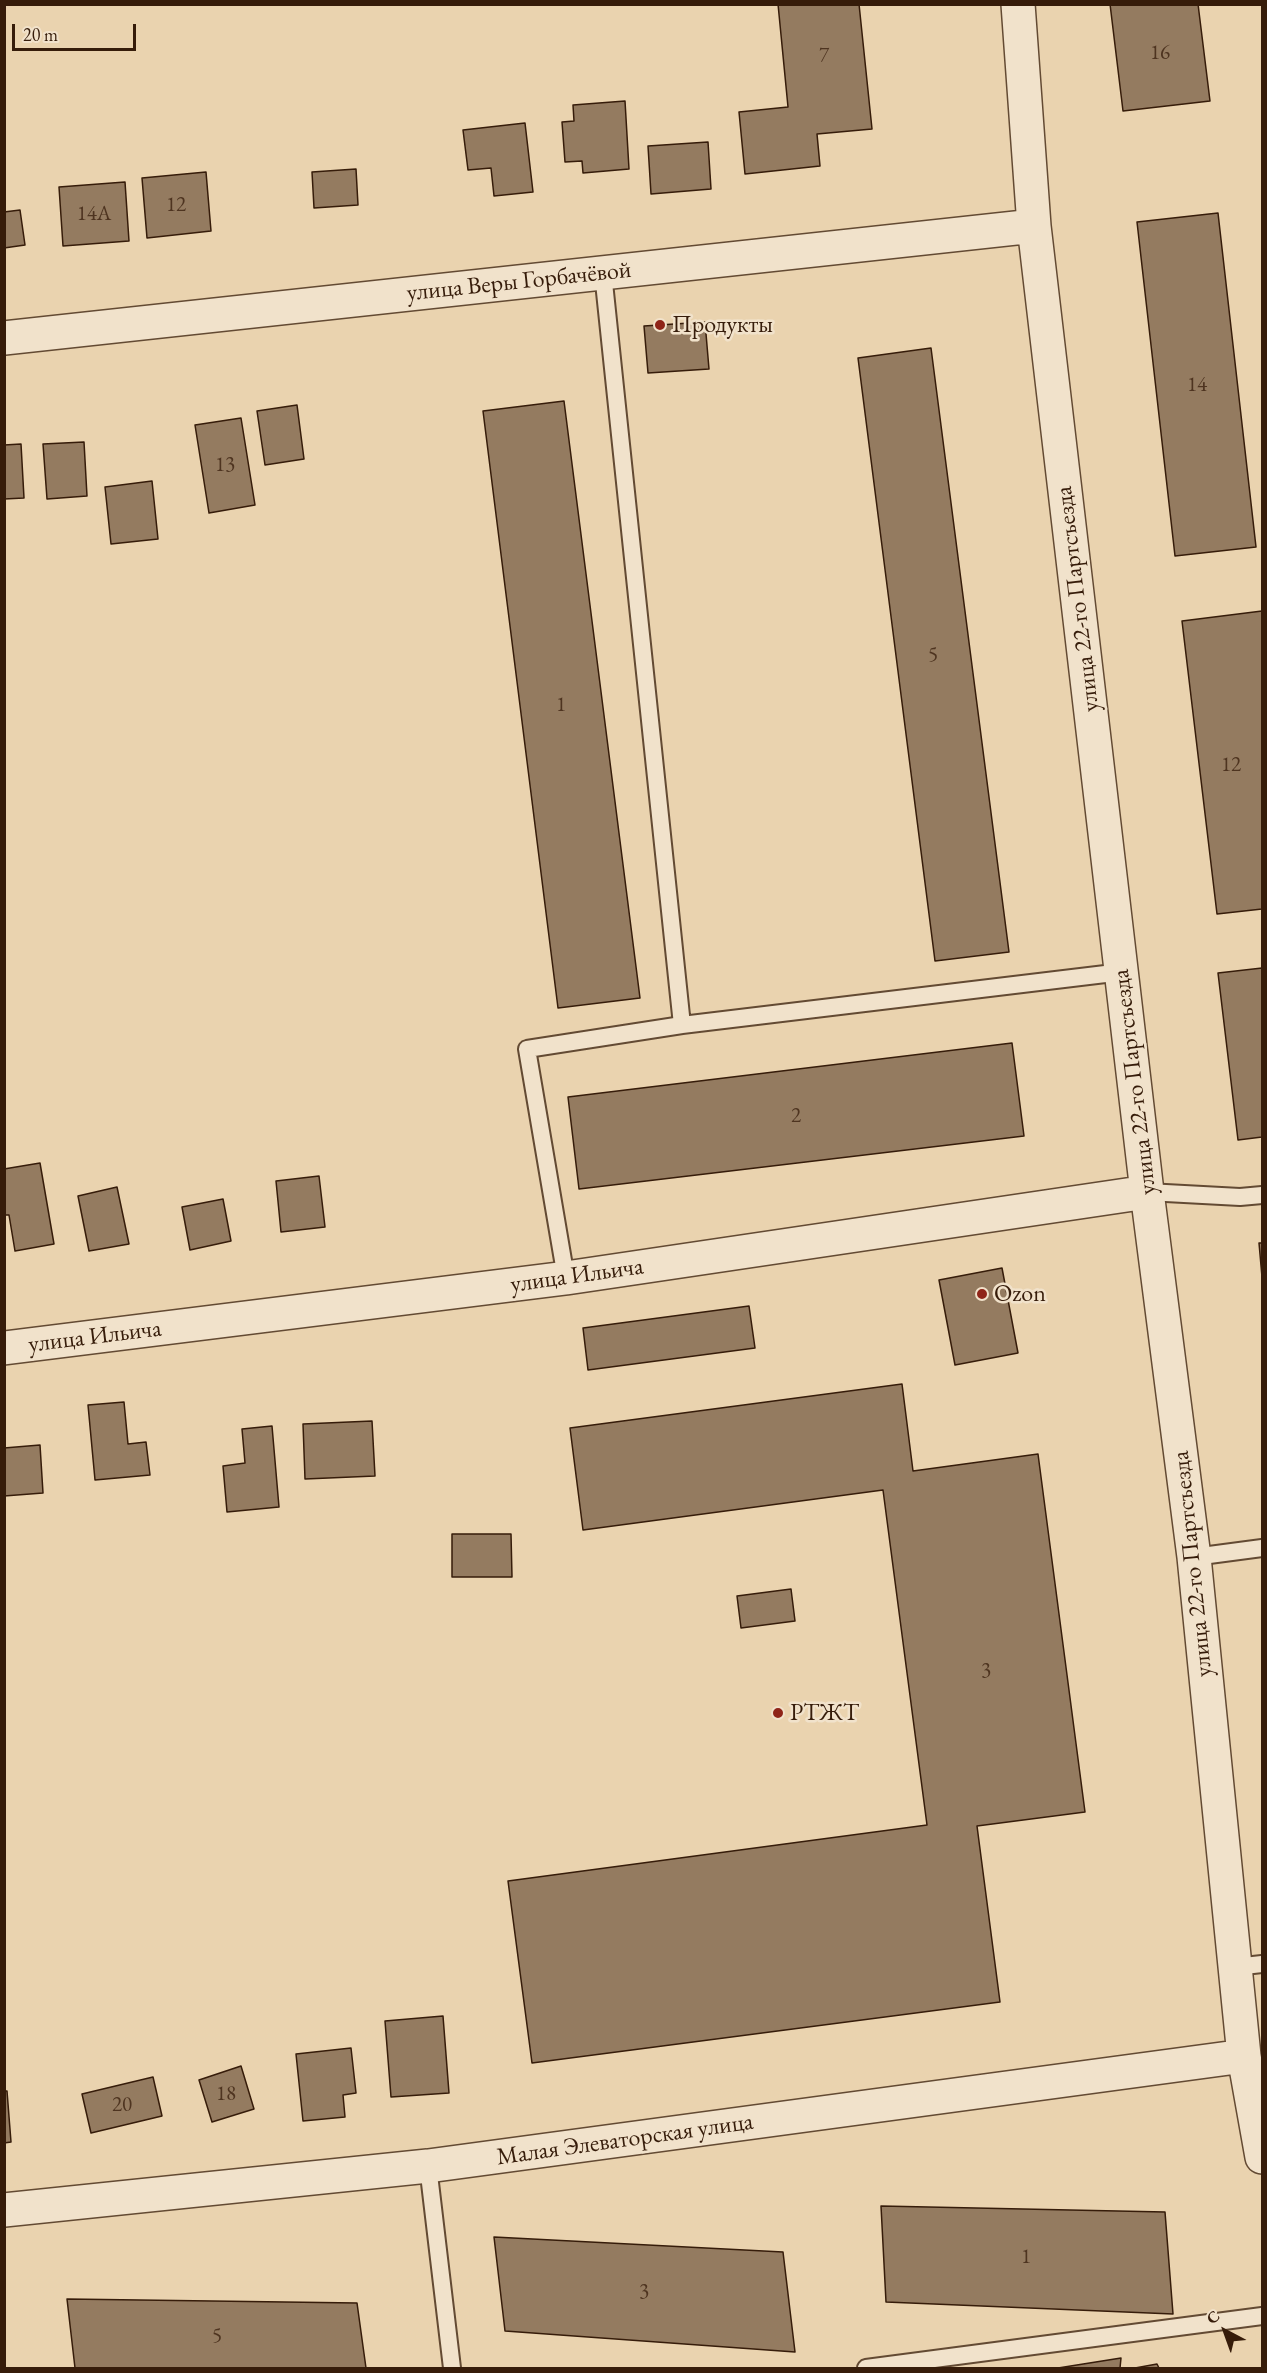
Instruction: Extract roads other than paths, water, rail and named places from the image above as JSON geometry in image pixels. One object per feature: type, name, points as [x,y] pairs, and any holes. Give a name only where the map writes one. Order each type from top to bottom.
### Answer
[{"type":"street","name":"улица 22-го Партсъезда","points":[[1018,4],[1034,226],[1148,1192],[1249,1966],[1244,2056],[1263,2157]]},
{"type":"street","name":"улица Веры Горбачёвой","points":[[4,338],[1034,226]]},
{"type":"street","name":"улица Ильича","points":[[4,1348],[566,1278],[1148,1192]]},
{"type":"street","name":"Малая Элеваторская улица","points":[[4,2210],[428,2166],[1244,2056]]},
{"type":"lane","points":[[603,273],[682,1025]]},
{"type":"lane","points":[[566,1278],[527,1049],[682,1025],[1122,972]]},
{"type":"lane","points":[[1148,1192],[1240,1197],[1263,1195]]},
{"type":"lane","points":[[1194,1557],[1263,1548]]},
{"type":"lane","points":[[428,2166],[452,2368]]},
{"type":"lane","points":[[866,2368],[1263,2316]]},
{"type":"place","name":"Продукты","points":[[660,325]]},
{"type":"place","name":"Ozon","points":[[982,1294]]},
{"type":"place","name":"РТЖТ","points":[[778,1713]]}]
